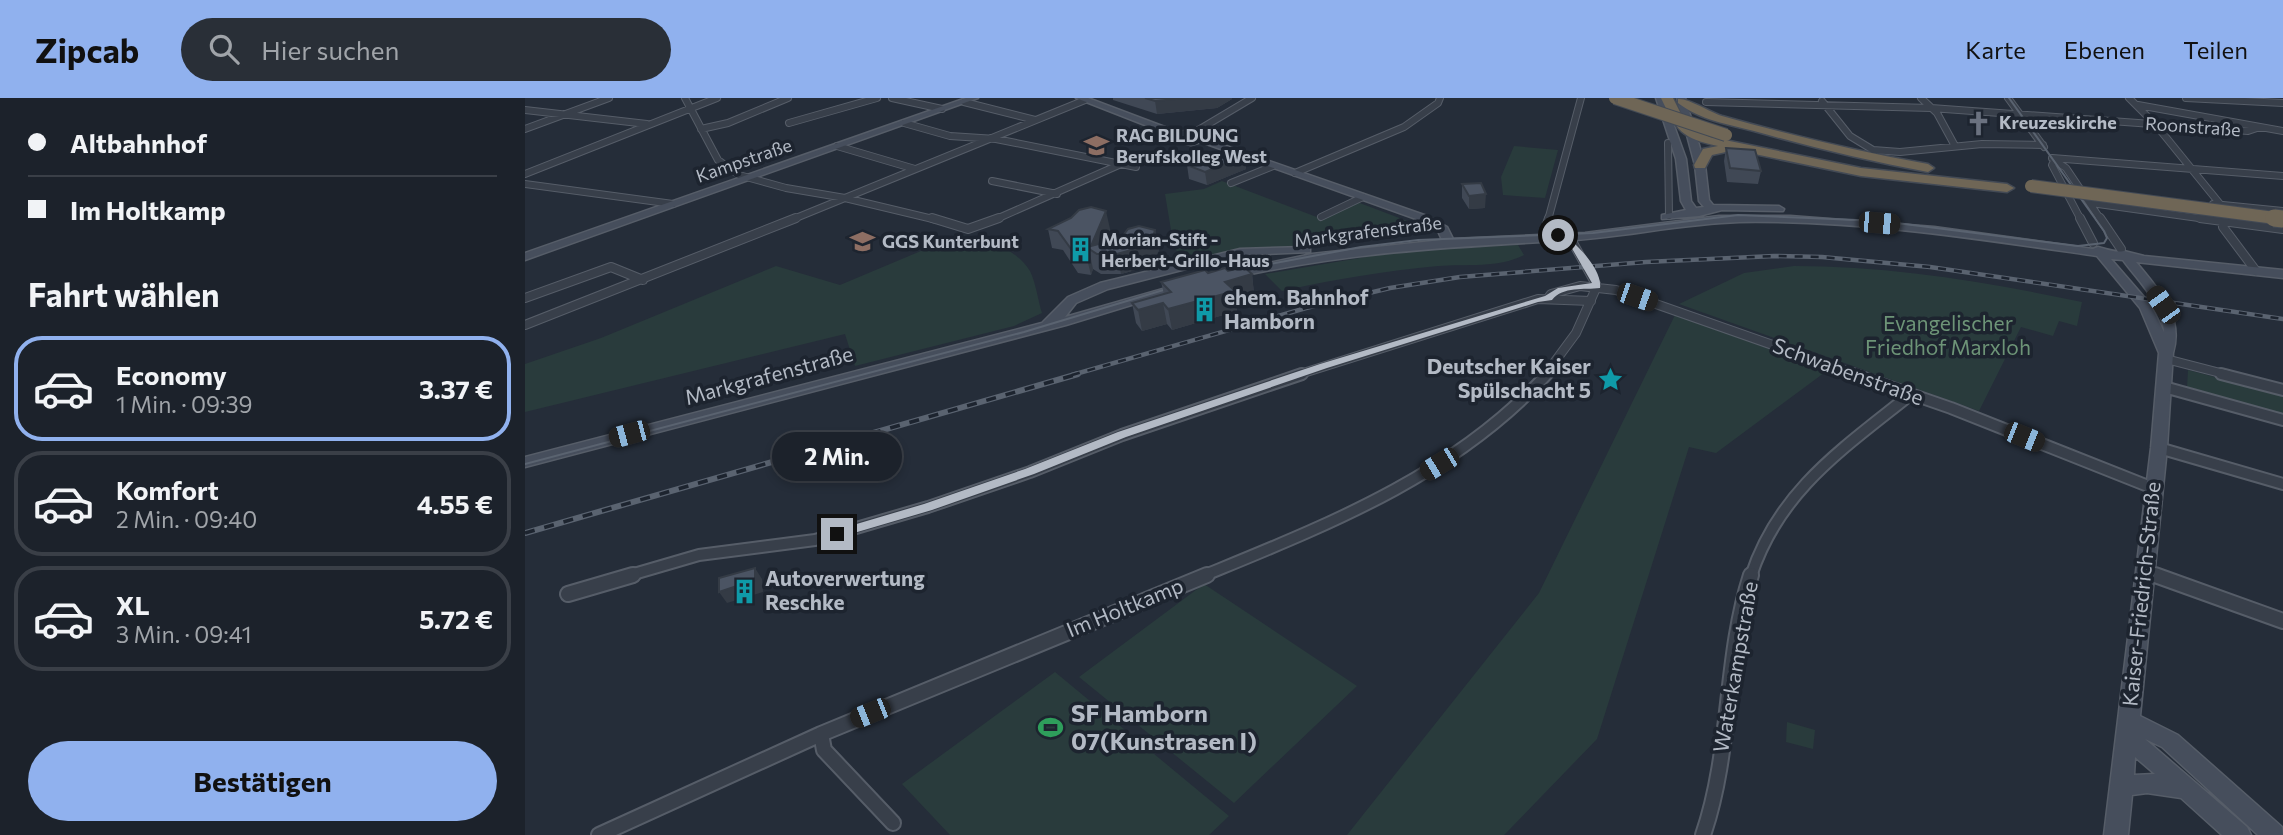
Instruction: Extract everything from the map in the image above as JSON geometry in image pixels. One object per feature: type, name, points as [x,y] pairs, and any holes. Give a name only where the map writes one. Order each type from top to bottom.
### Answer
[{"type":"highway","points":[[1615,98],[1730,133],[1860,165],[2283,219]]},
{"type":"highway","points":[[1630,98],[1730,133]]},
{"type":"highway","points":[[1667,98],[1681,134]]},
{"type":"highway","points":[[1681,99],[1700,112],[1753,127],[1882,159],[2006,185]]},
{"type":"highway","points":[[1681,134],[1720,122],[1753,127]]},
{"type":"highway","points":[[1681,134],[1861,172],[2006,185]]},
{"type":"highway","points":[[1700,165],[1711,149],[1738,148]]},
{"type":"highway","points":[[2031,188],[2283,227]]},
{"type":"street","points":[[525,128],[609,98]]},
{"type":"street","points":[[685,98],[717,160],[745,178],[926,216],[964,229],[977,228],[1121,164]]},
{"type":"street","points":[[525,174],[717,98]]},
{"type":"street","points":[[701,129],[728,123],[789,98]]},
{"type":"street","points":[[789,123],[877,98]]},
{"type":"street","points":[[891,98],[942,110]]},
{"type":"street","points":[[1193,135],[1252,98]]},
{"type":"street","points":[[1295,173],[1404,127],[1438,103],[1440,98]]},
{"type":"street","points":[[1548,298],[1561,290],[1597,286],[1573,243],[1550,229],[1547,224],[1581,98]]},
{"type":"street","points":[[1660,98],[1700,165],[1704,201],[1709,213]]},
{"type":"street","points":[[1921,98],[1931,108],[1955,146]]},
{"type":"street","name":"Kaiser-Friedrich-Straße","points":[[2008,98],[2053,159],[2064,166],[2123,253],[2163,305],[2171,321],[2172,334],[2166,356],[2116,835]]},
{"type":"street","points":[[2129,98],[2156,125],[2220,204],[2223,227],[2256,271]]},
{"type":"street","points":[[2186,98],[2283,103]]},
{"type":"street","points":[[2275,98],[2283,103]]},
{"type":"street","points":[[525,325],[643,280],[1083,99],[1193,135],[1423,218],[1447,237]]},
{"type":"street","points":[[1681,99],[1686,201],[1692,211],[1725,219],[1857,221],[2097,248]]},
{"type":"street","points":[[969,100],[1035,120]]},
{"type":"street","name":"Kampstraße","points":[[525,257],[969,100]]},
{"type":"street","points":[[1823,101],[1849,136],[1870,149],[1903,152],[1955,146],[2043,145]]},
{"type":"street","name":"Roonstraße","points":[[1706,102],[1823,101],[2248,131],[2260,127]]},
{"type":"street","points":[[2138,105],[2283,131]]},
{"type":"street","points":[[525,110],[651,125]]},
{"type":"street","points":[[904,123],[950,136],[990,139],[1136,167]]},
{"type":"street","points":[[1669,216],[1667,213],[1681,134]]},
{"type":"street","points":[[837,146],[915,169]]},
{"type":"street","points":[[2053,159],[2283,176]]},
{"type":"street","name":"Kaiser-Friedrich-Straße","points":[[2053,159],[2052,165],[2097,248],[2147,307],[2166,356]]},
{"type":"street","points":[[1231,183],[1273,166]]},
{"type":"street","points":[[992,181],[1057,194]]},
{"type":"street","points":[[525,184],[673,204]]},
{"type":"street","points":[[2080,188],[2283,211]]},
{"type":"street","points":[[1321,217],[1363,197]]},
{"type":"street","points":[[2161,199],[2166,214]]},
{"type":"street","points":[[2091,204],[2283,227]]},
{"type":"street","points":[[1688,223],[1709,213],[1742,207],[1881,215],[2173,261],[2283,274]]},
{"type":"street","name":"Markgrafenstraße","points":[[525,462],[1275,264],[1447,237],[1629,223],[1692,211]]},
{"type":"street","name":"Markgrafenstraße","points":[[1023,331],[1049,322],[1060,315],[1072,300],[1095,289],[1240,252],[1297,251],[1381,239],[1564,238],[1725,219]]},
{"type":"street","points":[[525,298],[611,267],[643,280]]},
{"type":"street","name":"Im Holtkamp","points":[[599,835],[821,734],[1339,520],[1384,497],[1439,464],[1511,412],[1536,388],[1582,321],[1597,286]]},
{"type":"street","name":"Schwabenstraße","points":[[1597,286],[1616,289],[1911,394],[2153,488]]},
{"type":"street","points":[[568,594],[699,555],[815,540],[928,507],[1030,472],[1122,435],[1311,370],[1538,299],[1591,301]]},
{"type":"street","points":[[2166,356],[2283,390]]},
{"type":"street","points":[[2164,387],[2283,419]]},
{"type":"street","name":"Waterkampstraße","points":[[1703,835],[1721,751],[1729,681],[1745,596],[1759,555],[1776,520],[1793,496],[1816,472],[1911,394]]},
{"type":"street","points":[[2158,448],[2283,484]]},
{"type":"street","points":[[2145,571],[2283,621]]},
{"type":"street","points":[[2128,728],[2188,789],[2239,835]]},
{"type":"street","points":[[2128,728],[2170,741],[2274,835]]},
{"type":"street","points":[[821,734],[824,750],[893,823]]},
{"type":"street","points":[[2121,787],[2147,783],[2188,789]]},
{"type":"green space","points":[[1514,146],[1558,150],[1545,198],[1503,195],[1501,177]]},
{"type":"green space","points":[[1222,181],[1322,219],[1357,202],[1418,225],[1416,231],[1307,247],[1256,247],[1186,260],[1174,248],[1165,194],[1204,189]]},
{"type":"green space","points":[[959,235],[999,246],[1017,256],[1030,271],[1042,313],[1014,326],[855,366],[845,334],[525,412],[525,364],[601,338],[776,266],[840,285]]},
{"type":"green space","points":[[1518,245],[1524,255],[1504,262],[1399,270],[1282,291],[1265,274],[1401,251]]},
{"type":"green space","name":"Evangelischer Friedhof Marxloh","points":[[1794,266],[1939,276],[2082,302],[2077,326],[2059,321],[2053,336],[2021,327],[1979,411],[1679,304],[1744,273]]},
{"type":"green space","points":[[1675,315],[1828,370],[1716,453],[1689,447],[1597,739],[1504,835],[1347,835],[1539,593]]},
{"type":"green space","points":[[2188,370],[2283,395],[2283,414],[2187,388]]},
{"type":"green space","points":[[1204,584],[1357,686],[1234,803],[1079,677]]},
{"type":"green space","name":"SF Hamborn 07(Kunstrasen I)","points":[[1055,672],[1229,816],[1209,835],[950,835],[902,784]]},
{"type":"green space","points":[[1787,722],[1815,730],[1813,749],[1786,742]]},
{"type":"building","points":[[1145,98],[1187,98],[1155,101]]},
{"type":"building","points":[[1726,148],[1755,150],[1761,171],[1730,168]]},
{"type":"building","points":[[1228,150],[1245,156],[1205,172],[1187,165]]},
{"type":"building","points":[[1481,183],[1486,194],[1469,196],[1462,184]]},
{"type":"building","points":[[1091,207],[1106,211],[1091,246],[1121,238],[1128,229],[1139,226],[1155,230],[1153,237],[1137,241],[1135,249],[1117,254],[1097,254],[1089,249],[1086,255],[1074,253],[1058,231],[1048,229],[1071,218],[1079,210]]},
{"type":"building","points":[[1244,267],[1252,274],[1225,282],[1235,291],[1168,309],[1163,303],[1138,310],[1132,303],[1171,292],[1161,282],[1205,270],[1208,273],[1225,268],[1228,271]]},
{"type":"building","points":[[755,568],[755,580],[719,592],[719,578]]},
{"type":"tram line","points":[[1227,272],[1361,247],[1418,240],[1593,233],[1738,215],[1881,221],[2078,246],[2104,243],[2107,238],[2104,231],[2009,98]]},
{"type":"tram line","points":[[525,464],[1024,332],[1180,285]]},
{"type":"railway","points":[[1072,375],[1306,308],[1390,288],[1460,277],[1646,262],[1774,256],[1822,257],[1930,267],[2283,319]]},
{"type":"railway","points":[[525,533],[1078,374]]},
{"type":"place","name":"Kreuzeskirche","points":[[1979,123]]},
{"type":"place","name":"RAG BILDUNG Berufskolleg West","points":[[1096,146]]},
{"type":"place","name":"GGS Kunterbunt","points":[[862,242]]},
{"type":"place","name":"Morian-Stift - Herbert-Grillo-Haus","points":[[1081,250]]},
{"type":"place","name":"ehem. Bahnhof Hamborn","points":[[1204,310]]},
{"type":"place","name":"Deutscher Kaiser Spülschacht 5","points":[[1611,379]]},
{"type":"place","name":"Autoverwertung Reschke","points":[[745,591]]},
{"type":"place","name":"SF Hamborn 07(Kunstrasen I)","points":[[1051,728]]},
{"type":"route","points":[[837,534],[928,507],[1030,472],[1122,435],[1324,366],[1548,298],[1561,290],[1597,286],[1573,243],[1558,235]]}]
